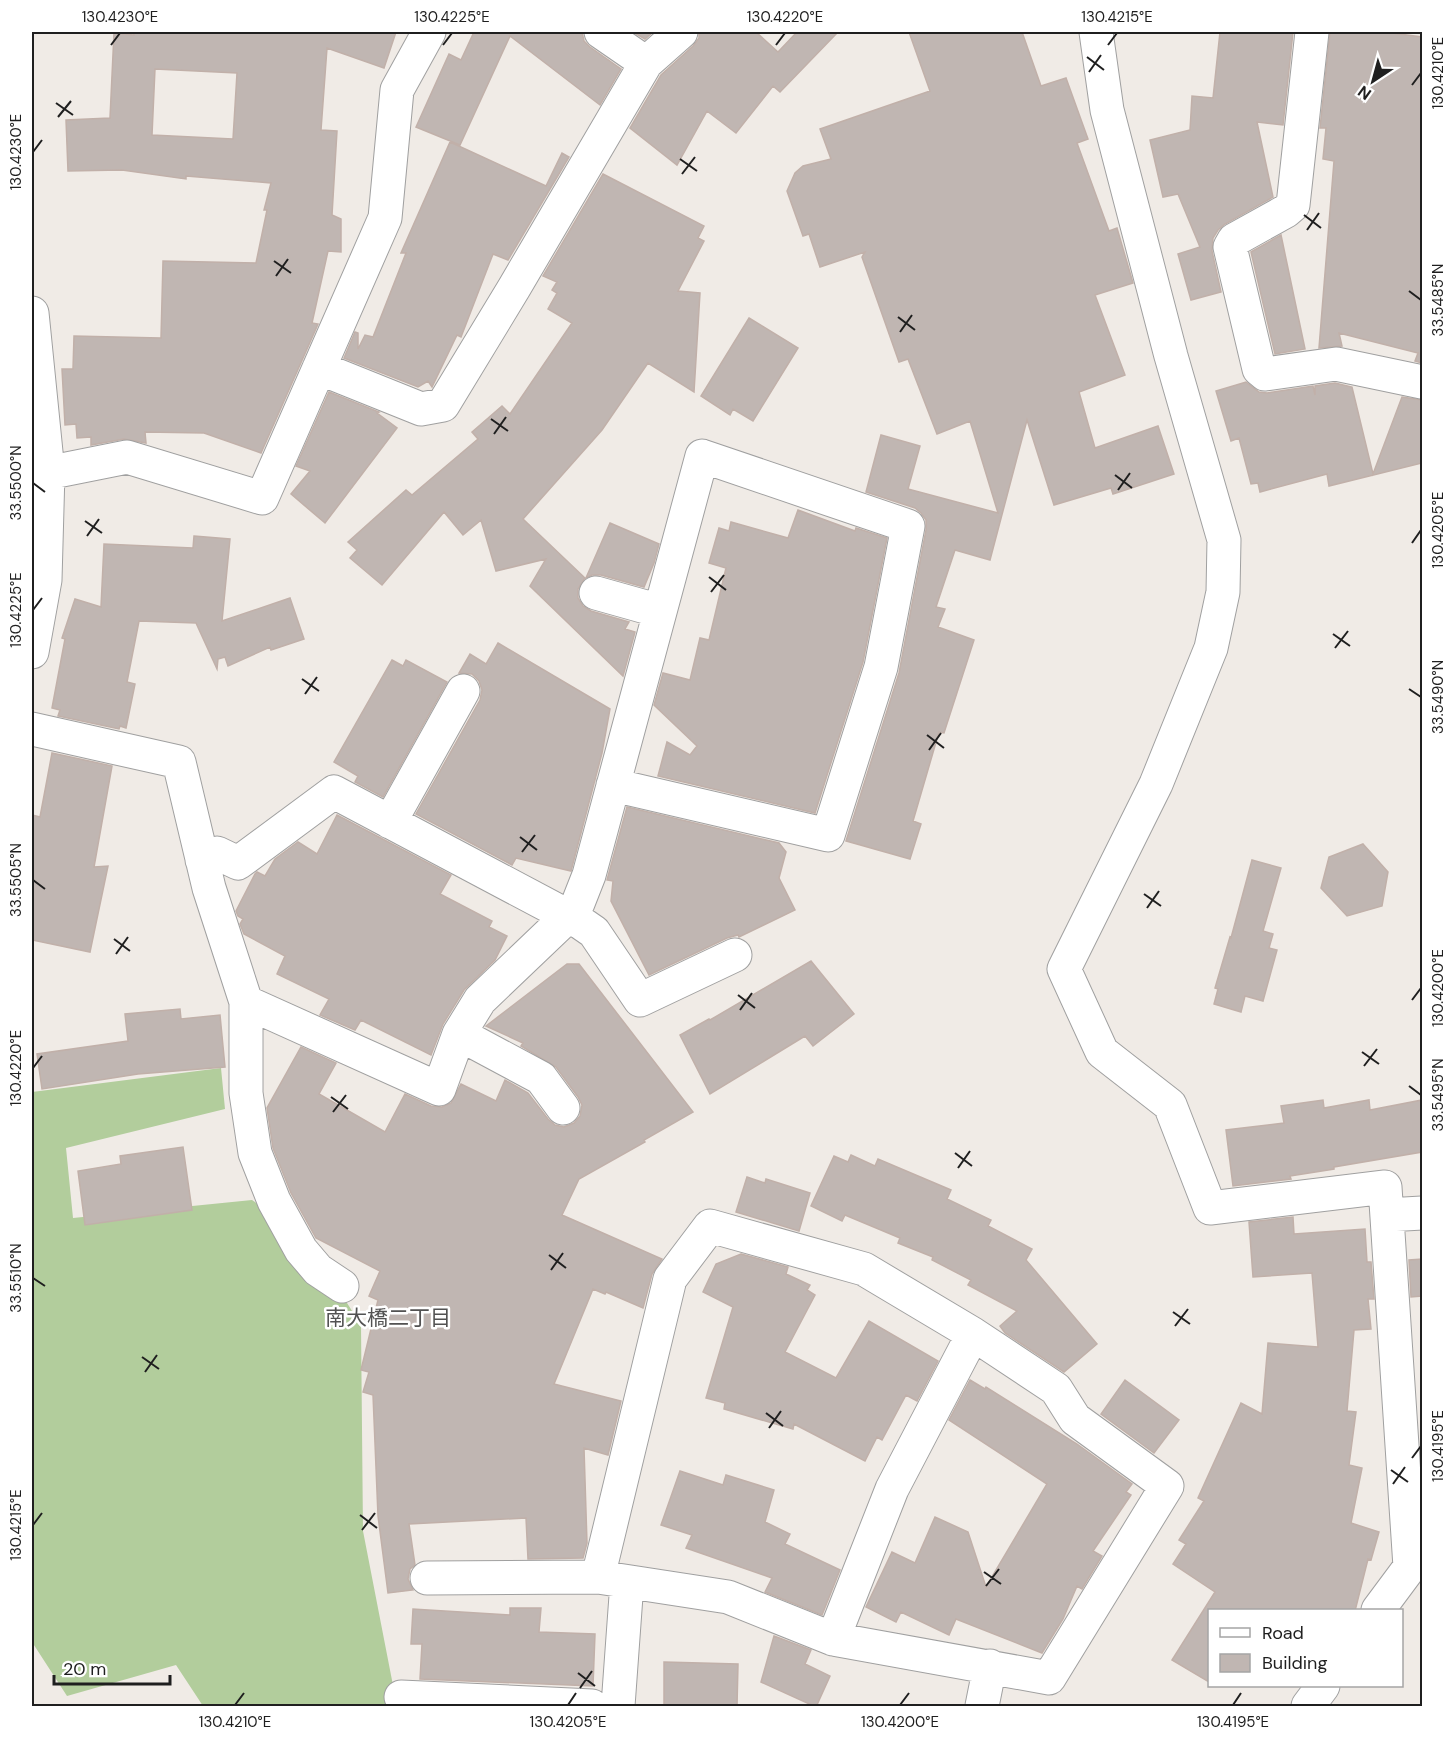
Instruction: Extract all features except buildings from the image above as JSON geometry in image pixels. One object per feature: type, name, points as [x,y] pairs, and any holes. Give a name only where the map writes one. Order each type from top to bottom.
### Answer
[{"type":"street","points":[[40,474],[127,457],[262,498],[385,218],[397,90],[429,32]]},
{"type":"street","points":[[601,32],[646,63]]},
{"type":"street","points":[[319,368],[421,409],[442,405],[514,288],[646,63],[681,32]]},
{"type":"street","points":[[1096,32],[1107,110],[1171,356],[1224,540],[1223,592],[1212,648],[1156,784],[1064,969],[1102,1052],[1170,1105],[1210,1208],[1385,1186],[1416,1568],[1380,1609]]},
{"type":"street","points":[[1312,32],[1293,205],[1286,212],[1234,240],[1230,248],[1259,369],[1265,374],[1336,364],[1422,382]]},
{"type":"street","points":[[32,313],[45,580],[32,652]]},
{"type":"street","points":[[246,1002],[439,1089],[459,1034],[480,1000],[568,916],[578,903],[589,875],[613,785],[702,456],[908,525],[881,667],[828,836],[613,785]]},
{"type":"street","points":[[597,593],[660,611]]},
{"type":"street","points":[[390,822],[463,692]]},
{"type":"street","points":[[32,729],[179,762],[202,860],[246,1002],[246,1093],[255,1153],[274,1201],[301,1250],[318,1270],[342,1286]]},
{"type":"street","points":[[202,860],[217,853],[238,862],[334,792],[594,932],[640,1000],[735,955]]},
{"type":"street","points":[[459,1034],[515,1062],[541,1078],[563,1108]]},
{"type":"street","points":[[1387,1215],[1422,1212]]},
{"type":"street","points":[[427,1578],[612,1579],[728,1597],[833,1639],[1049,1678],[1167,1486],[1075,1419],[1056,1389],[973,1334],[864,1269],[710,1226],[670,1279],[612,1579],[618,1707]]},
{"type":"street","points":[[833,1639],[892,1489],[973,1334]]},
{"type":"street","points":[[982,1707],[990,1666]]},
{"type":"street","points":[[1308,1707],[1322,1687]]},
{"type":"street","points":[[401,1697],[592,1707]]},
{"type":"green space","points":[[221,1068],[225,1109],[66,1148],[73,1218],[252,1200],[305,1237],[361,1325],[363,1531],[397,1706],[203,1706],[176,1665],[67,1696],[32,1642],[32,1092]]},
{"type":"district","name":"南大橋二丁目","points":[[388,1318]]}]
